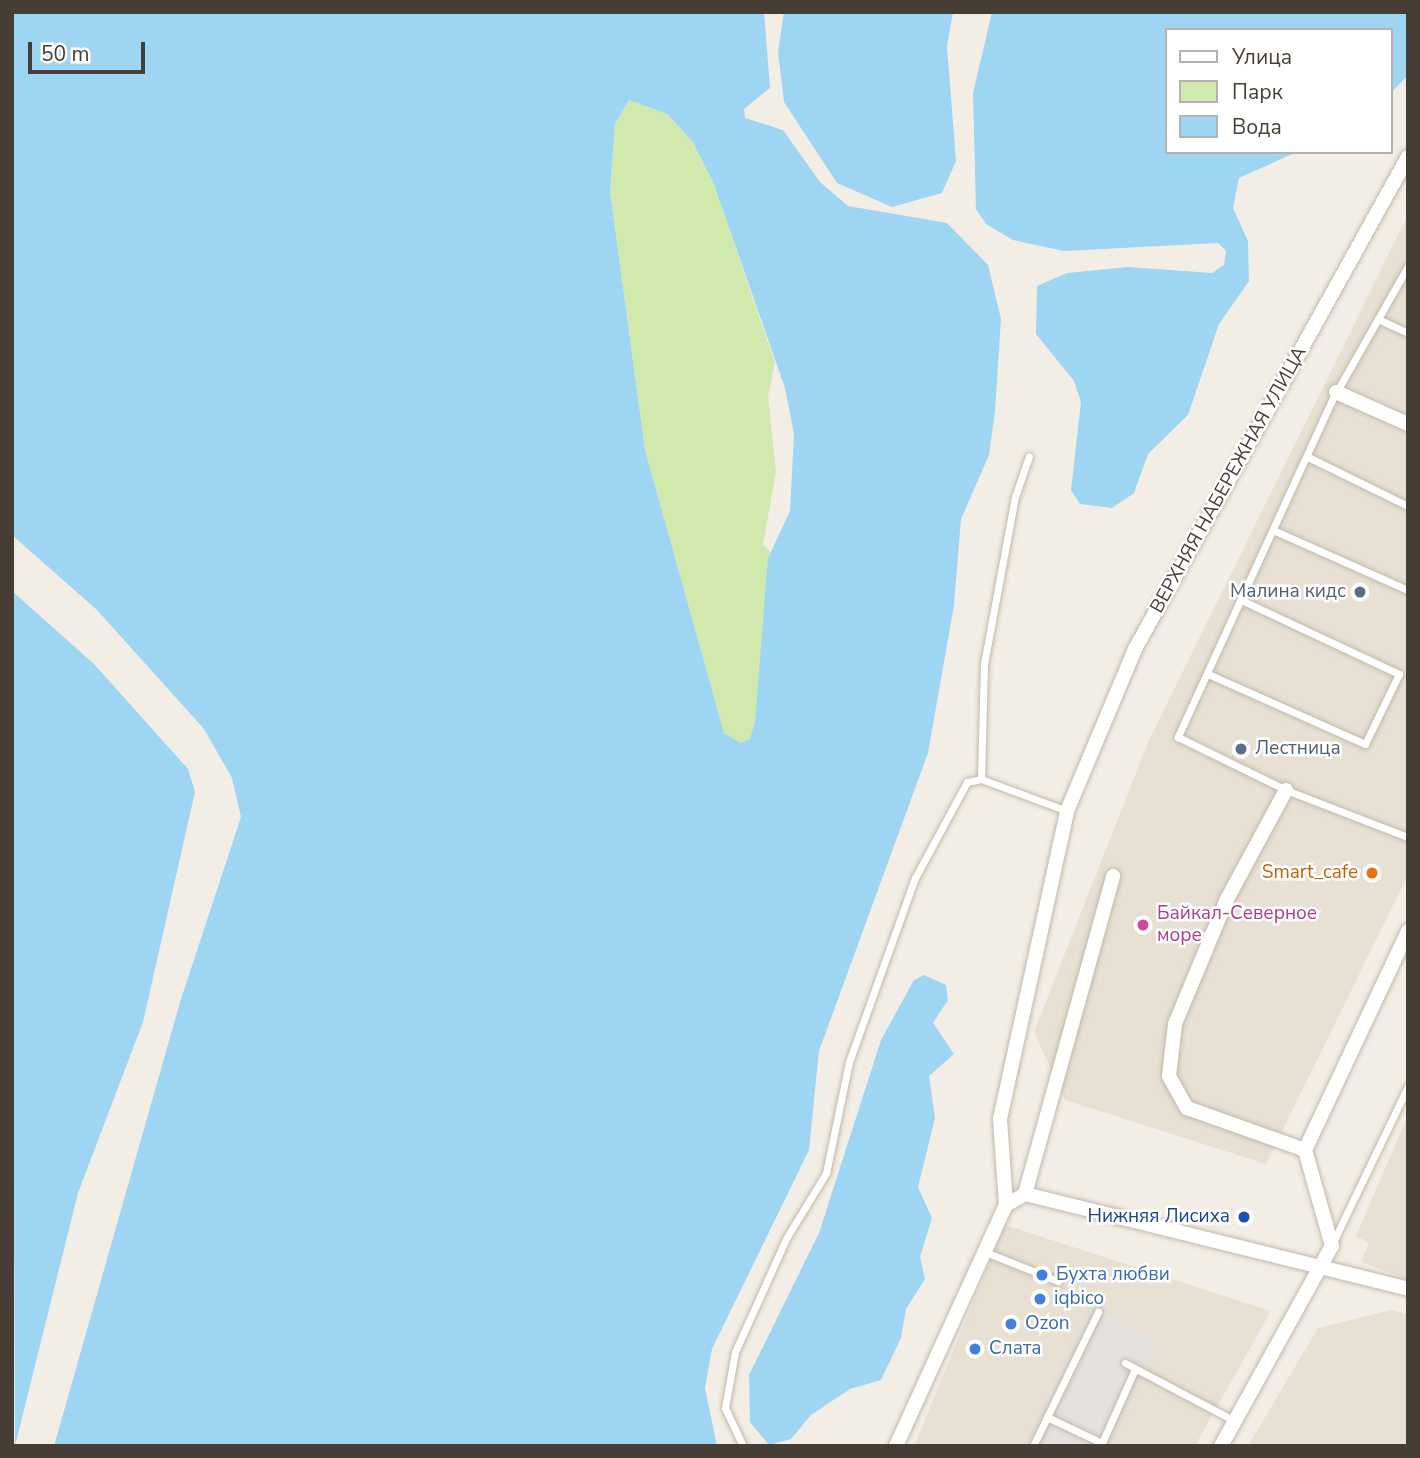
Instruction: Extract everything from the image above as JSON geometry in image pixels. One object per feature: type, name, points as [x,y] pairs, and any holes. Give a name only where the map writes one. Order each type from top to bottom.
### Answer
[{"type":"street","name":"ВЕРХНЯЯ НАБЕРЕЖНАЯ УЛИЦА","points":[[1006,1205],[1000,1118],[1067,811],[1135,649],[1408,157]]},
{"type":"street","points":[[1336,392],[1408,424]]},
{"type":"street","points":[[1286,790],[1227,899],[1175,1024],[1170,1076],[1187,1108],[1305,1150]]},
{"type":"street","points":[[1025,1194],[1113,876]]},
{"type":"street","points":[[1221,1446],[1332,1246],[1305,1150],[1408,931]]},
{"type":"street","points":[[895,1446],[982,1250],[1006,1205],[1025,1194],[1408,1289]]},
{"type":"lane","points":[[1408,266],[1336,392],[1178,737],[1286,790],[1408,837]]},
{"type":"lane","points":[[1378,319],[1408,333]]},
{"type":"lane","points":[[981,779],[985,653],[1021,470],[1029,456]]},
{"type":"lane","points":[[1308,457],[1408,506]]},
{"type":"lane","points":[[1273,530],[1408,590]]},
{"type":"lane","points":[[1208,674],[1365,744],[1399,674],[1241,600]]},
{"type":"lane","points":[[743,1446],[725,1408],[735,1352],[788,1237],[826,1173],[849,1062],[915,878],[967,782],[981,779],[1067,811]]},
{"type":"lane","points":[[1332,1246],[1408,1086]]},
{"type":"lane","points":[[982,1250],[1058,1281]]},
{"type":"lane","points":[[1033,1446],[1098,1312]]},
{"type":"lane","points":[[1125,1363],[1235,1421]]},
{"type":"lane","points":[[1047,1417],[1101,1444],[1135,1369]]},
{"type":"shaded area","points":[[1408,215],[1408,875],[1266,1164],[1065,1100],[1034,1032],[1149,740]]},
{"type":"shaded area","points":[[1408,1115],[1408,1280],[1361,1262],[1369,1243],[1356,1236]]},
{"type":"shaded area","points":[[1005,1225],[1271,1311],[1195,1446],[914,1446]]},
{"type":"shaded area","points":[[1093,1305],[1157,1344],[1109,1446],[1025,1446]]},
{"type":"shaded area","points":[[1391,1310],[1408,1314],[1408,1446],[1248,1446],[1318,1328]]},
{"type":"green space","points":[[629,100],[667,114],[692,141],[713,182],[775,363],[768,396],[776,472],[763,544],[770,551],[755,721],[750,739],[741,743],[724,733],[645,450],[610,191],[615,124]]},
{"type":"water","points":[[12,12],[764,12],[770,88],[744,109],[745,118],[783,130],[820,182],[848,206],[947,223],[988,265],[1001,319],[995,411],[989,455],[961,519],[954,605],[928,753],[819,1051],[809,1150],[712,1349],[705,1388],[717,1446],[54,1446],[180,1002],[241,817],[232,778],[204,729],[97,610],[12,535]],"holes":[[[629,100],[667,114],[692,141],[713,182],[785,388],[794,434],[790,511],[768,558],[755,721],[750,739],[741,743],[724,733],[645,450],[610,191],[615,124]]]},
{"type":"water","points":[[784,12],[953,12],[947,46],[956,161],[942,193],[892,207],[837,183],[784,102],[778,52]]},
{"type":"water","points":[[992,12],[1408,12],[1408,75],[1392,92],[1392,28],[1164,28],[1164,154],[1293,154],[1239,178],[1233,208],[1248,241],[1249,281],[1219,324],[1188,415],[1148,454],[1134,493],[1112,508],[1080,504],[1071,490],[1081,402],[1074,381],[1036,334],[1037,286],[1067,273],[1128,267],[1212,273],[1224,265],[1226,251],[1218,243],[1064,251],[1013,240],[986,224],[976,209],[973,93]]},
{"type":"water","points":[[12,591],[94,664],[188,769],[195,792],[143,1022],[78,1193],[15,1446]]},
{"type":"water","points":[[924,975],[946,985],[948,1000],[933,1023],[954,1054],[929,1076],[935,1118],[918,1187],[932,1218],[920,1257],[925,1279],[906,1309],[901,1338],[881,1380],[850,1389],[811,1415],[791,1439],[769,1445],[750,1422],[749,1375],[819,1233],[881,1040],[914,980]]},
{"type":"place","name":"Малина кидс","points":[[1360,592]]},
{"type":"place","name":"Лестница","points":[[1241,749]]},
{"type":"place","name":"Smart_cafe","points":[[1372,873]]},
{"type":"place","name":"Байкал-Северное море","points":[[1143,925]]},
{"type":"place","name":"Нижняя Лисиха","points":[[1244,1217]]},
{"type":"place","name":"Бухта любви","points":[[1042,1275]]},
{"type":"place","name":"iqbico","points":[[1040,1299]]},
{"type":"place","name":"Ozon","points":[[1011,1324]]},
{"type":"place","name":"Слата","points":[[975,1349]]}]
